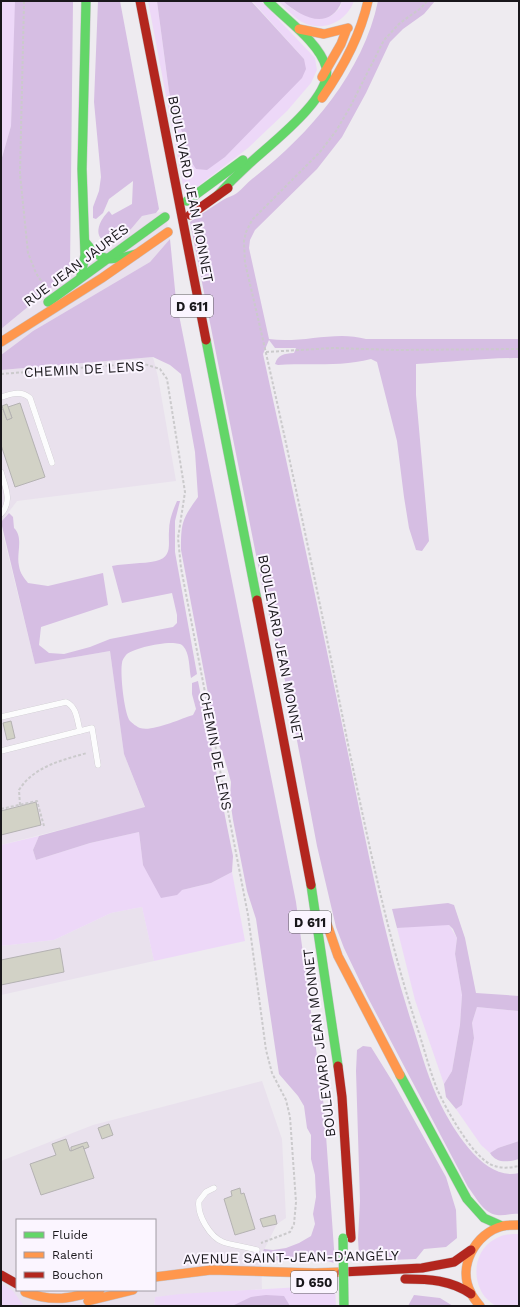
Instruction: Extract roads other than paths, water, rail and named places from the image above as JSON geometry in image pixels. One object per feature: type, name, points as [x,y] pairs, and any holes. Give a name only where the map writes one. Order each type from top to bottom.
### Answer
[{"type":"main road","points":[[81,276],[85,255],[82,169],[86,1]]},
{"type":"main road","name":"BOULEVARD JEAN MONNET","points":[[132,1],[277,743],[317,963],[338,1135],[352,1306]]},
{"type":"main road","name":"BOULEVARD JEAN MONNET","points":[[140,1],[259,609],[325,963],[342,1097],[347,1238],[344,1306]]},
{"type":"main road","points":[[217,196],[240,171],[281,136],[297,120],[317,96],[327,81],[327,68],[315,46],[298,28],[268,1]]},
{"type":"main road","points":[[187,201],[254,152],[278,131],[305,100],[327,68],[341,44],[362,1]]},
{"type":"main road","points":[[190,215],[217,196],[274,151],[308,117],[338,76],[354,41],[368,1]]},
{"type":"main road","points":[[298,28],[320,35],[338,32],[351,22]]},
{"type":"main road","name":"RUE JEAN JAURÈS","points":[[4,340],[81,276],[165,217]]},
{"type":"main road","name":"RUE JEAN JAURÈS","points":[[4,340],[30,325],[168,232]]},
{"type":"main road","points":[[85,242],[97,256],[106,259],[136,254]]},
{"type":"main road","points":[[259,609],[280,693],[321,902],[334,945],[363,1006],[463,1193],[481,1216],[502,1226]]},
{"type":"main road","name":"AVENUE SAINT-JEAN-D'ANGÉLY","points":[[471,1294],[466,1272],[471,1250],[481,1237],[502,1226],[519,1225]]},
{"type":"main road","name":"AVENUE SAINT-JEAN-D'ANGÉLY","points":[[156,1277],[211,1270],[316,1273],[422,1268],[445,1265],[454,1262],[471,1250]]},
{"type":"main road","points":[[3,1274],[16,1283]]},
{"type":"main road","name":"AVENUE SAINT-JEAN-D'ANGÉLY","points":[[156,1286],[211,1278],[315,1282],[422,1279],[451,1283],[464,1289],[471,1294],[480,1306]]},
{"type":"main road","points":[[24,1291],[38,1298],[53,1301],[96,1291]]},
{"type":"main road","points":[[24,1291],[32,1306]]},
{"type":"main road","points":[[74,1306],[130,1291]]},
{"type":"lane","points":[[1,398],[16,393],[23,393],[30,398],[52,463]]},
{"type":"lane","points":[[1,472],[8,495],[8,502],[1,514]]},
{"type":"lane","points":[[1,717],[66,702],[72,705],[75,711],[80,731]]},
{"type":"lane","points":[[1,751],[92,728],[98,765]]},
{"type":"lane","points":[[214,1188],[206,1192],[199,1201],[200,1216],[205,1224],[222,1242],[257,1250]]}]
